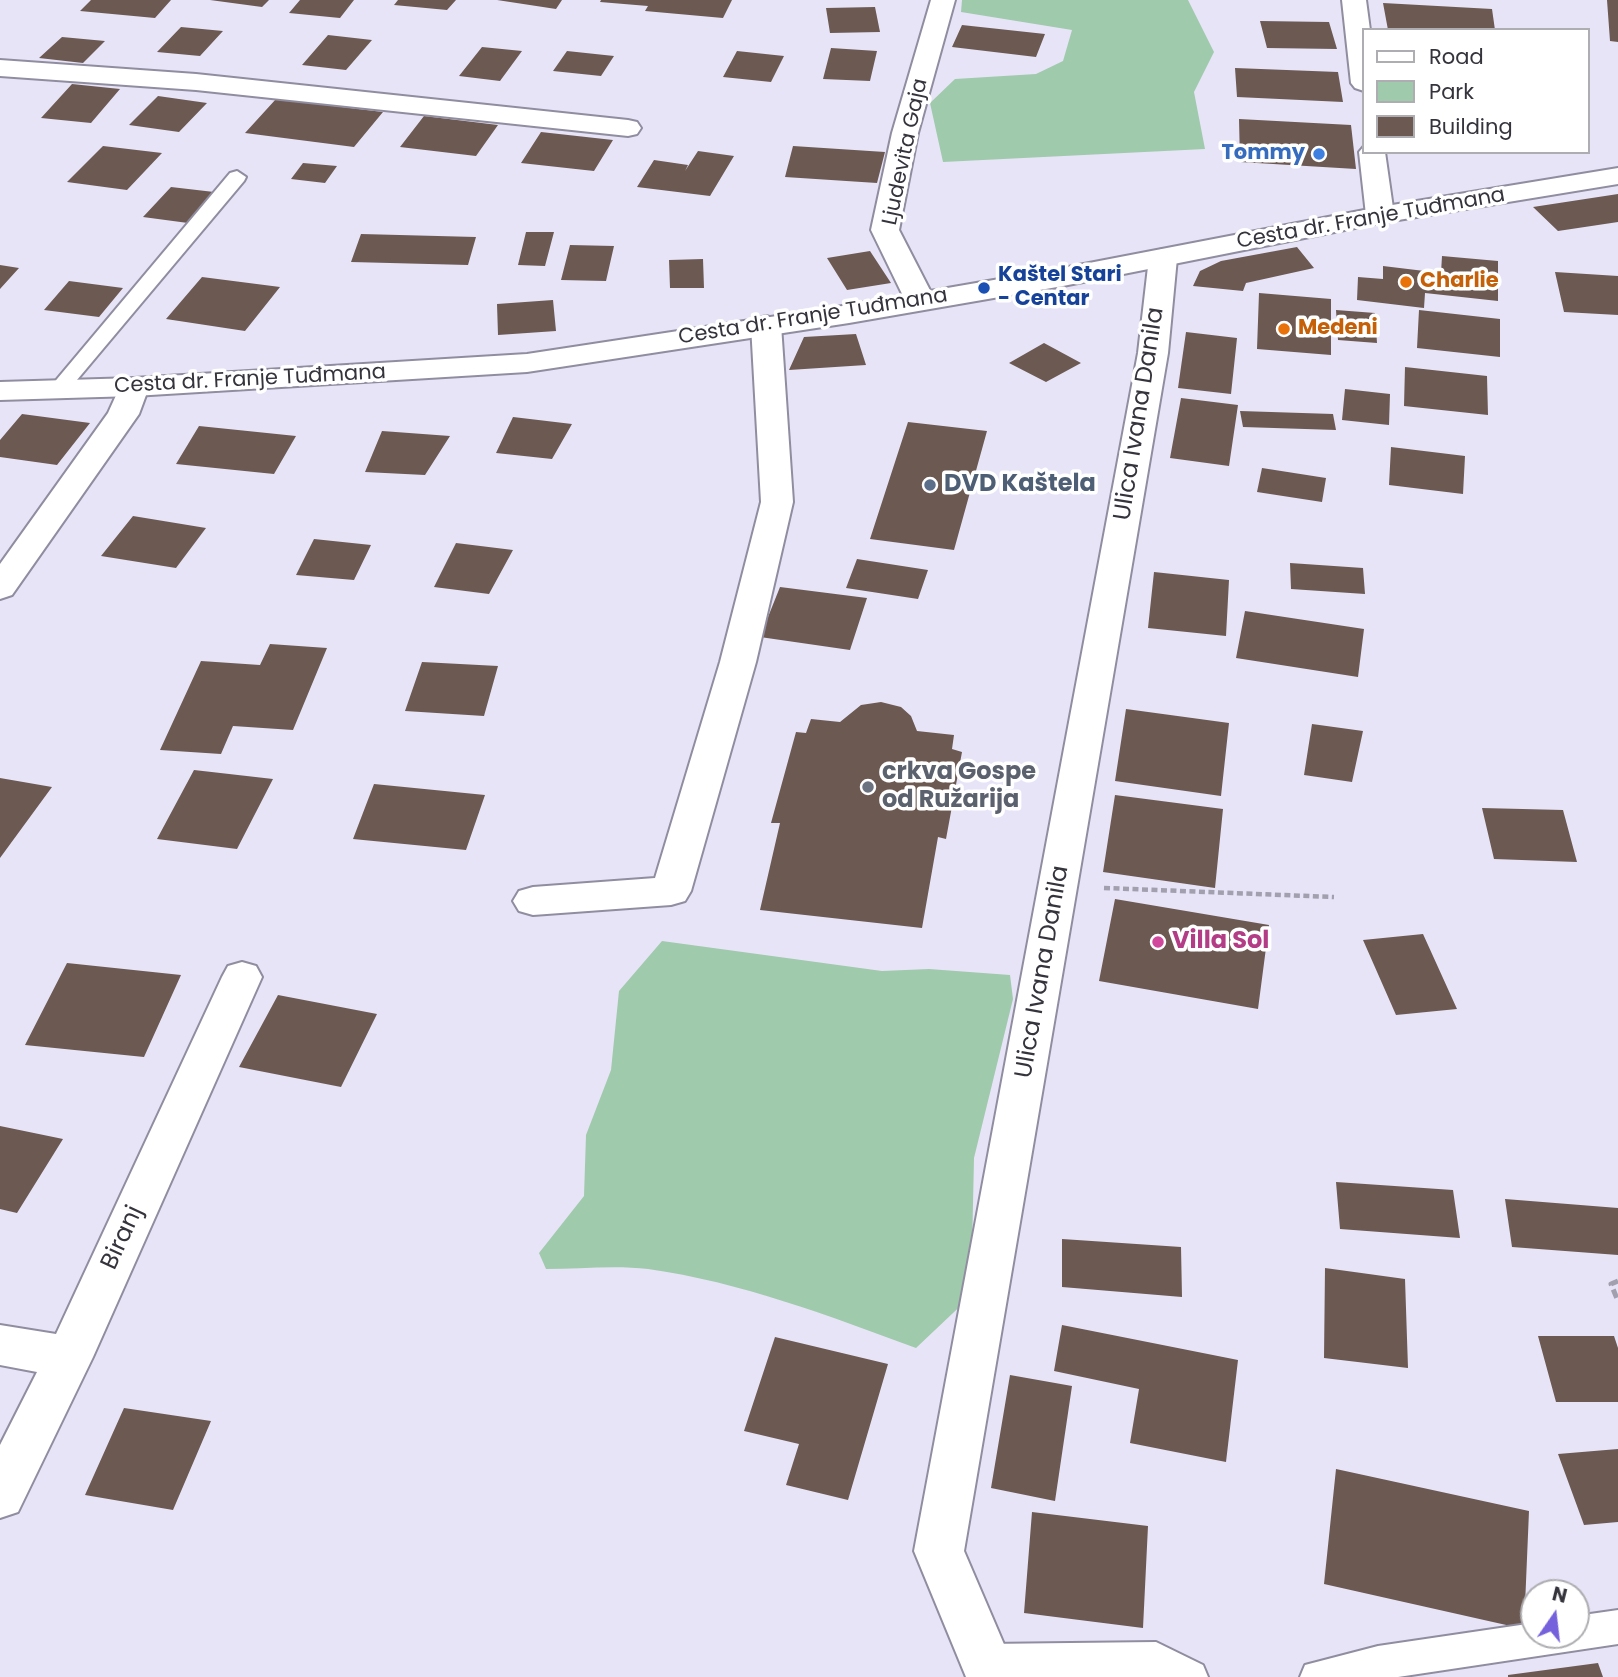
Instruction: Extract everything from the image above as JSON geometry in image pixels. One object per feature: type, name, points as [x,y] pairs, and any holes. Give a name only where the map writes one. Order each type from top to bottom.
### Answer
[{"type":"street","name":"Ljudevita Gaja","points":[[920,300],[885,230],[905,133],[943,0]]},
{"type":"street","points":[[1354,0],[1362,66]]},
{"type":"street","points":[[0,68],[196,82],[628,128]]},
{"type":"street","points":[[1373,154],[1380,215]]},
{"type":"street","name":"Cesta dr. Franje Tuđmana","points":[[0,391],[134,387],[527,363],[920,300],[1163,258],[1380,215],[1618,176]]},
{"type":"street","name":"Ulica Ivana Danila","points":[[989,1669],[939,1551],[1153,353],[1163,258]]},
{"type":"street","points":[[533,901],[671,891],[738,662],[777,502],[766,325]]},
{"type":"street","points":[[0,588],[122,414],[134,387]]},
{"type":"street","name":"Biranj","points":[[0,1496],[69,1357],[242,977]]},
{"type":"street","points":[[0,1345],[69,1357]]},
{"type":"lane","points":[[59,389],[237,177]]},
{"type":"lane","points":[[1590,1631],[1618,1627]]},
{"type":"lane","points":[[1318,1677],[1378,1663],[1520,1642]]},
{"type":"lane","points":[[989,1669],[1156,1659],[1190,1677]]},
{"type":"path","points":[[1058,886],[1334,897]]},
{"type":"path","points":[[1618,1281],[1611,1284],[1618,1301]]},
{"type":"green space","points":[[962,0],[1188,0],[1214,52],[1194,92],[1205,149],[943,162],[930,103],[955,79],[1036,74],[1063,61],[1072,30],[961,12]]},
{"type":"green space","points":[[662,941],[882,971],[929,969],[1010,975],[1013,999],[974,1158],[971,1296],[916,1348],[784,1301],[717,1282],[635,1268],[546,1269],[539,1253],[584,1196],[586,1135],[611,1070],[619,991]]},
{"type":"building","points":[[91,0],[171,0],[155,18],[80,11]]},
{"type":"building","points":[[210,0],[269,0],[262,7]]},
{"type":"building","points":[[300,0],[354,0],[340,18],[289,13]]},
{"type":"building","points":[[398,0],[456,0],[447,10],[394,5]]},
{"type":"building","points":[[497,0],[562,0],[556,9]]},
{"type":"building","points":[[732,0],[723,18],[645,11],[648,6],[600,2]]},
{"type":"building","points":[[1607,0],[1618,0],[1618,42],[1610,41]]},
{"type":"building","points":[[1383,3],[1492,9],[1495,28],[1388,28]]},
{"type":"building","points":[[875,7],[880,32],[830,33],[826,8]]},
{"type":"building","points":[[1260,21],[1329,22],[1337,49],[1267,48]]},
{"type":"building","points":[[962,25],[1045,34],[1036,57],[952,47]]},
{"type":"building","points":[[181,27],[223,31],[200,56],[157,52]]},
{"type":"building","points":[[328,35],[372,40],[346,70],[302,65]]},
{"type":"building","points":[[62,37],[105,41],[83,63],[39,58]]},
{"type":"building","points":[[482,47],[522,51],[500,81],[459,76]]},
{"type":"building","points":[[831,48],[877,51],[870,81],[823,79]]},
{"type":"building","points":[[567,51],[614,56],[601,76],[553,71]]},
{"type":"building","points":[[737,51],[784,56],[771,82],[723,77]]},
{"type":"building","points":[[1235,68],[1338,72],[1343,102],[1237,97]]},
{"type":"building","points":[[72,84],[120,89],[91,123],[41,118]]},
{"type":"building","points":[[158,96],[207,103],[179,132],[129,125]]},
{"type":"building","points":[[276,99],[383,112],[354,147],[245,133]]},
{"type":"building","points":[[424,116],[498,125],[476,156],[400,147]]},
{"type":"building","points":[[1239,119],[1351,125],[1356,169],[1240,162]]},
{"type":"building","points":[[541,132],[613,140],[594,171],[521,163]]},
{"type":"building","points":[[103,146],[162,153],[127,190],[67,182]]},
{"type":"building","points":[[793,146],[885,152],[877,183],[785,177]]},
{"type":"building","points":[[698,151],[734,156],[710,196],[637,187],[654,160],[688,165],[685,171]]},
{"type":"building","points":[[303,163],[337,166],[325,183],[291,179]]},
{"type":"building","points":[[171,187],[214,192],[188,223],[143,217]]},
{"type":"building","points":[[1618,194],[1618,222],[1558,231],[1533,207]]},
{"type":"building","points":[[526,232],[554,232],[545,266],[518,265]]},
{"type":"building","points":[[361,234],[476,237],[468,265],[351,262]]},
{"type":"building","points":[[570,245],[614,246],[606,281],[561,280]]},
{"type":"building","points":[[1297,247],[1314,268],[1246,283],[1243,291],[1193,286],[1200,271],[1221,261]]},
{"type":"building","points":[[870,251],[891,283],[847,290],[827,258]]},
{"type":"building","points":[[1442,256],[1498,261],[1498,301],[1425,293],[1424,308],[1357,300],[1358,277],[1383,279],[1383,266],[1441,273]]},
{"type":"building","points":[[703,259],[704,288],[670,288],[669,260]]},
{"type":"building","points":[[0,265],[19,268],[0,289]]},
{"type":"building","points":[[1555,272],[1618,276],[1618,315],[1564,312]]},
{"type":"building","points":[[202,277],[280,287],[245,331],[166,319]]},
{"type":"building","points":[[69,281],[123,288],[99,317],[44,310]]},
{"type":"building","points":[[1259,293],[1331,299],[1331,355],[1257,349]]},
{"type":"building","points":[[553,300],[556,331],[498,335],[497,304]]},
{"type":"building","points":[[1336,310],[1375,313],[1377,343],[1338,340]]},
{"type":"building","points":[[1419,310],[1500,319],[1500,357],[1417,348]]},
{"type":"building","points":[[1186,332],[1237,338],[1231,394],[1178,388]]},
{"type":"building","points":[[856,334],[866,365],[789,370],[804,337]]},
{"type":"building","points":[[1044,343],[1081,363],[1046,382],[1009,363]]},
{"type":"building","points":[[1405,367],[1487,376],[1488,415],[1404,406]]},
{"type":"building","points":[[1345,389],[1390,394],[1389,425],[1342,420]]},
{"type":"building","points":[[1181,398],[1238,405],[1229,466],[1170,458]]},
{"type":"building","points":[[1240,411],[1333,414],[1336,430],[1243,427]]},
{"type":"building","points":[[22,414],[90,423],[57,465],[0,457],[0,440]]},
{"type":"building","points":[[513,417],[572,424],[552,459],[496,453]]},
{"type":"building","name":"DVD Kaštela","points":[[908,422],[987,431],[954,550],[870,539]]},
{"type":"building","points":[[199,426],[296,436],[274,474],[176,464]]},
{"type":"building","points":[[382,431],[450,436],[425,475],[365,472]]},
{"type":"building","points":[[1391,447],[1465,456],[1463,494],[1389,485]]},
{"type":"building","points":[[1262,468],[1326,478],[1322,502],[1257,492]]},
{"type":"building","points":[[133,516],[206,528],[176,568],[101,556]]},
{"type":"building","points":[[314,539],[371,545],[354,580],[296,575]]},
{"type":"building","points":[[456,543],[513,550],[489,594],[434,587]]},
{"type":"building","points":[[857,559],[928,570],[918,599],[846,588]]},
{"type":"building","points":[[1290,563],[1363,568],[1365,594],[1291,589]]},
{"type":"building","points":[[1154,572],[1229,580],[1226,636],[1148,628]]},
{"type":"building","points":[[780,587],[867,598],[850,650],[760,637]]},
{"type":"building","points":[[1245,611],[1364,629],[1358,677],[1236,658]]},
{"type":"building","points":[[270,644],[327,648],[293,730],[233,726],[221,754],[160,750],[201,661],[260,665]]},
{"type":"building","points":[[422,662],[498,666],[484,716],[405,711]]},
{"type":"building","name":"crkva Gospe od Ružarija","points":[[881,702],[901,707],[911,716],[917,731],[954,735],[952,749],[962,752],[946,839],[938,837],[922,928],[760,910],[780,823],[771,823],[796,732],[806,733],[811,719],[840,722],[861,705]]},
{"type":"building","points":[[1126,709],[1229,723],[1221,796],[1115,781]]},
{"type":"building","points":[[1312,724],[1363,731],[1352,782],[1304,775]]},
{"type":"building","points":[[194,770],[273,779],[237,849],[157,839]]},
{"type":"building","points":[[0,778],[52,787],[0,858]]},
{"type":"building","points":[[374,784],[485,795],[466,850],[353,839]]},
{"type":"building","points":[[1115,795],[1223,809],[1215,888],[1103,872]]},
{"type":"building","points":[[1482,808],[1563,810],[1577,862],[1494,859]]},
{"type":"building","points":[[1115,899],[1269,925],[1258,1009],[1099,981]]},
{"type":"building","points":[[1423,934],[1457,1009],[1396,1015],[1363,940]]},
{"type":"building","points":[[67,963],[181,975],[144,1057],[25,1045]]},
{"type":"building","points":[[278,995],[377,1014],[341,1087],[239,1067]]},
{"type":"building","points":[[0,1126],[63,1139],[17,1213],[0,1209]]},
{"type":"building","points":[[1336,1182],[1453,1190],[1460,1238],[1340,1229]]},
{"type":"building","points":[[1505,1199],[1618,1208],[1618,1255],[1512,1247]]},
{"type":"building","points":[[1062,1239],[1181,1247],[1182,1297],[1062,1287]]},
{"type":"building","points":[[1325,1268],[1405,1279],[1408,1368],[1324,1358]]},
{"type":"building","points":[[1062,1325],[1238,1360],[1226,1462],[1130,1443],[1139,1389],[1054,1371]]},
{"type":"building","points":[[1538,1336],[1614,1336],[1618,1348],[1618,1402],[1556,1402]]},
{"type":"building","points":[[775,1337],[888,1364],[848,1500],[786,1485],[799,1444],[744,1431]]},
{"type":"building","points":[[1010,1375],[1072,1386],[1055,1501],[991,1488]]},
{"type":"building","points":[[124,1408],[211,1421],[173,1510],[85,1495]]},
{"type":"building","points":[[1618,1449],[1618,1522],[1584,1525],[1558,1454]]},
{"type":"building","points":[[1336,1469],[1529,1511],[1526,1579],[1520,1579],[1520,1628],[1324,1584]]},
{"type":"building","points":[[1032,1512],[1148,1526],[1143,1628],[1024,1613]]},
{"type":"building","points":[[1598,1663],[1603,1677],[1508,1677],[1508,1675]]},
{"type":"place","name":"Tommy","points":[[1319,154]]},
{"type":"place","name":"Charlie","points":[[1406,282]]},
{"type":"place","name":"Kaštel Stari - Centar","points":[[984,288]]},
{"type":"place","name":"Medeni","points":[[1284,329]]},
{"type":"place","name":"DVD Kaštela","points":[[930,485]]},
{"type":"place","name":"crkva Gospe od Ružarija","points":[[868,787]]},
{"type":"place","name":"Villa Sol","points":[[1158,942]]}]
